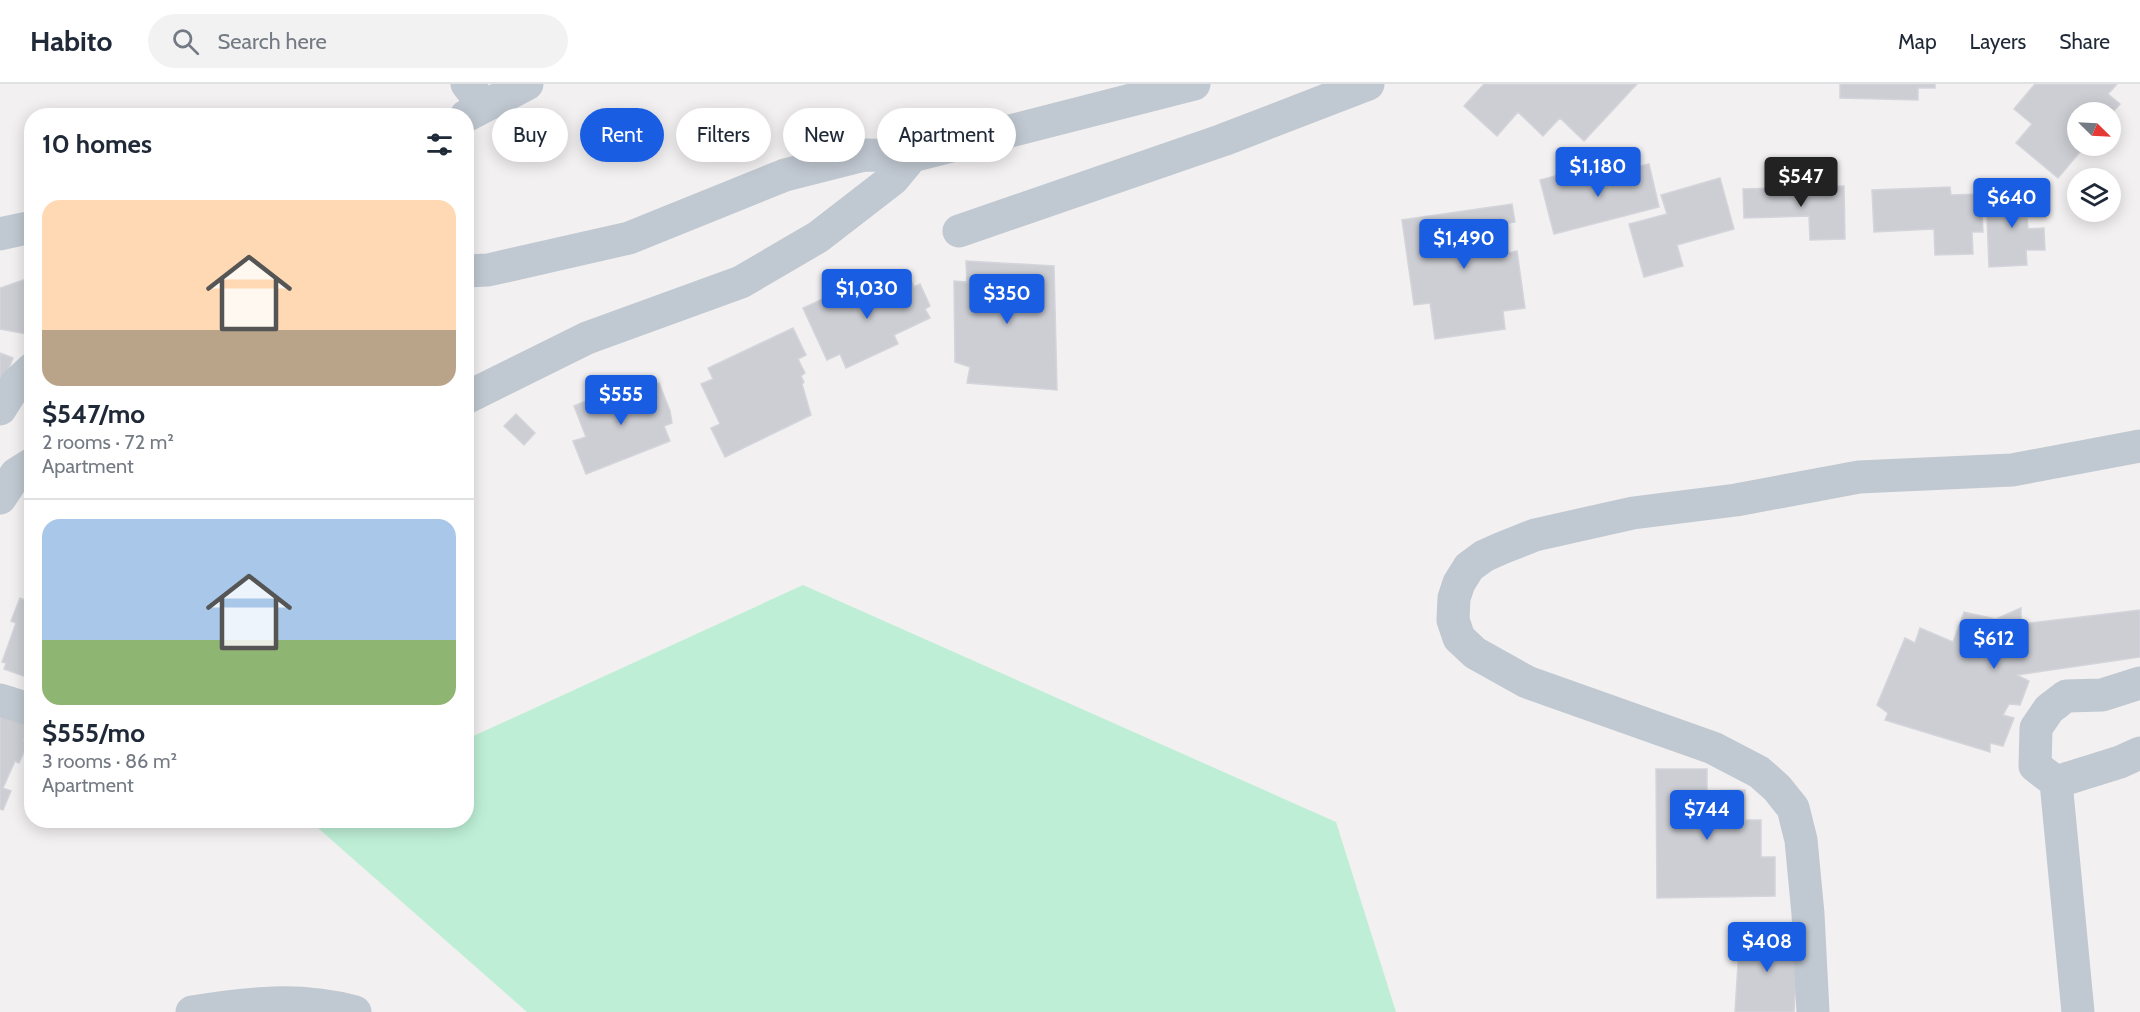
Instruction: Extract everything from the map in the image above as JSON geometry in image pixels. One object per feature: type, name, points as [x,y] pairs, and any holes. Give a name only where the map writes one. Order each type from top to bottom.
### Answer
[{"type":"street","points":[[472,102],[527,84]]},
{"type":"street","points":[[958,231],[1223,140],[1368,84]]},
{"type":"street","points":[[1016,129],[1178,86]]},
{"type":"street","points":[[474,271],[488,270],[629,238],[785,176],[864,154],[877,155]]},
{"type":"street","points":[[474,394],[587,338],[741,282],[818,237],[893,179],[907,162]]},
{"type":"street","points":[[0,234],[24,229]]},
{"type":"street","points":[[0,409],[16,384],[24,376]]},
{"type":"street","points":[[1813,1012],[1808,914],[1801,840],[1793,808],[1777,788],[1759,772],[1713,748],[1527,681],[1475,653],[1459,638],[1453,620],[1454,598],[1459,583],[1469,567],[1484,556],[1535,535],[1633,513],[1736,501],[1859,477],[2012,470],[2140,446]]},
{"type":"street","points":[[0,498],[16,474],[24,469]]},
{"type":"street","points":[[2078,1012],[2056,782],[2035,766],[2036,728],[2049,710],[2066,696],[2102,695],[2140,683]]},
{"type":"street","points":[[0,700],[24,708]]},
{"type":"street","points":[[2056,782],[2140,753]]},
{"type":"street","points":[[192,1012],[256,1002],[329,1005],[355,1012]]},
{"type":"green space","points":[[803,585],[1336,822],[1396,1012],[527,1012],[318,828],[474,828],[474,736]]},
{"type":"building","points":[[1484,84],[1637,84],[1584,141],[1560,118],[1543,136],[1518,112],[1497,136],[1464,106]]},
{"type":"building","points":[[1840,84],[1935,84],[1935,88],[1918,88],[1918,100],[1840,98]]},
{"type":"building","points":[[2035,84],[2117,84],[2108,94],[2118,102],[2067,102],[2067,156],[2077,156],[2058,178],[2016,143],[2032,124],[2014,109]]},
{"type":"building","points":[[1649,164],[1659,207],[1554,234],[1540,180],[1574,171],[1577,182]]},
{"type":"building","points":[[1720,178],[1734,229],[1677,245],[1683,266],[1644,277],[1629,224],[1667,214],[1661,195]]},
{"type":"building","points":[[1844,186],[1845,239],[1810,240],[1809,216],[1744,218],[1743,189]]},
{"type":"building","points":[[1950,187],[1951,195],[1981,194],[1983,232],[1972,232],[1973,254],[1935,255],[1934,229],[1874,232],[1872,190]]},
{"type":"building","points":[[2024,192],[2025,205],[2045,204],[2046,217],[2027,217],[2028,229],[2044,228],[2045,250],[2026,250],[2027,265],[1989,267],[1986,194]]},
{"type":"building","points":[[1512,204],[1515,222],[1504,224],[1508,253],[1517,251],[1525,308],[1503,311],[1505,329],[1435,339],[1430,303],[1414,305],[1402,220]]},
{"type":"building","points":[[966,261],[1054,266],[1057,390],[967,383],[970,367],[955,362],[954,281],[967,282]]},
{"type":"building","points":[[908,274],[914,287],[920,284],[930,306],[925,309],[930,318],[894,335],[898,344],[846,368],[840,354],[827,360],[803,308],[842,290],[848,302]]},
{"type":"building","points":[[24,280],[24,334],[0,329],[0,288]]},
{"type":"building","points":[[793,328],[806,355],[798,359],[805,373],[801,376],[804,382],[802,384],[811,415],[725,457],[711,428],[720,424],[701,384],[713,379],[708,368]]},
{"type":"building","points":[[0,353],[13,358],[3,383],[0,382]]},
{"type":"building","points":[[659,383],[670,411],[672,423],[664,426],[670,441],[586,474],[573,441],[586,437],[574,406],[620,387],[623,398]]},
{"type":"building","points":[[516,414],[535,433],[524,445],[504,426]]},
{"type":"building","points":[[20,598],[24,600],[24,676],[4,669],[6,663],[2,662],[16,623],[11,621]]},
{"type":"building","points":[[2021,608],[2021,624],[2140,610],[2140,657],[2017,675],[2029,681],[2020,705],[2009,704],[2003,715],[2014,718],[2003,746],[1990,743],[1990,752],[1885,720],[1888,713],[1877,705],[1905,638],[1915,643],[1920,628],[1953,642],[1964,612],[1996,619]]},
{"type":"building","points":[[0,707],[24,719],[24,752],[19,763],[15,761],[3,788],[11,791],[3,810],[0,809]]},
{"type":"building","points":[[1656,769],[1707,769],[1707,791],[1745,790],[1745,820],[1761,820],[1761,857],[1775,857],[1775,896],[1657,898]]},
{"type":"building","points":[[1740,932],[1799,936],[1794,1012],[1735,1012]]}]
